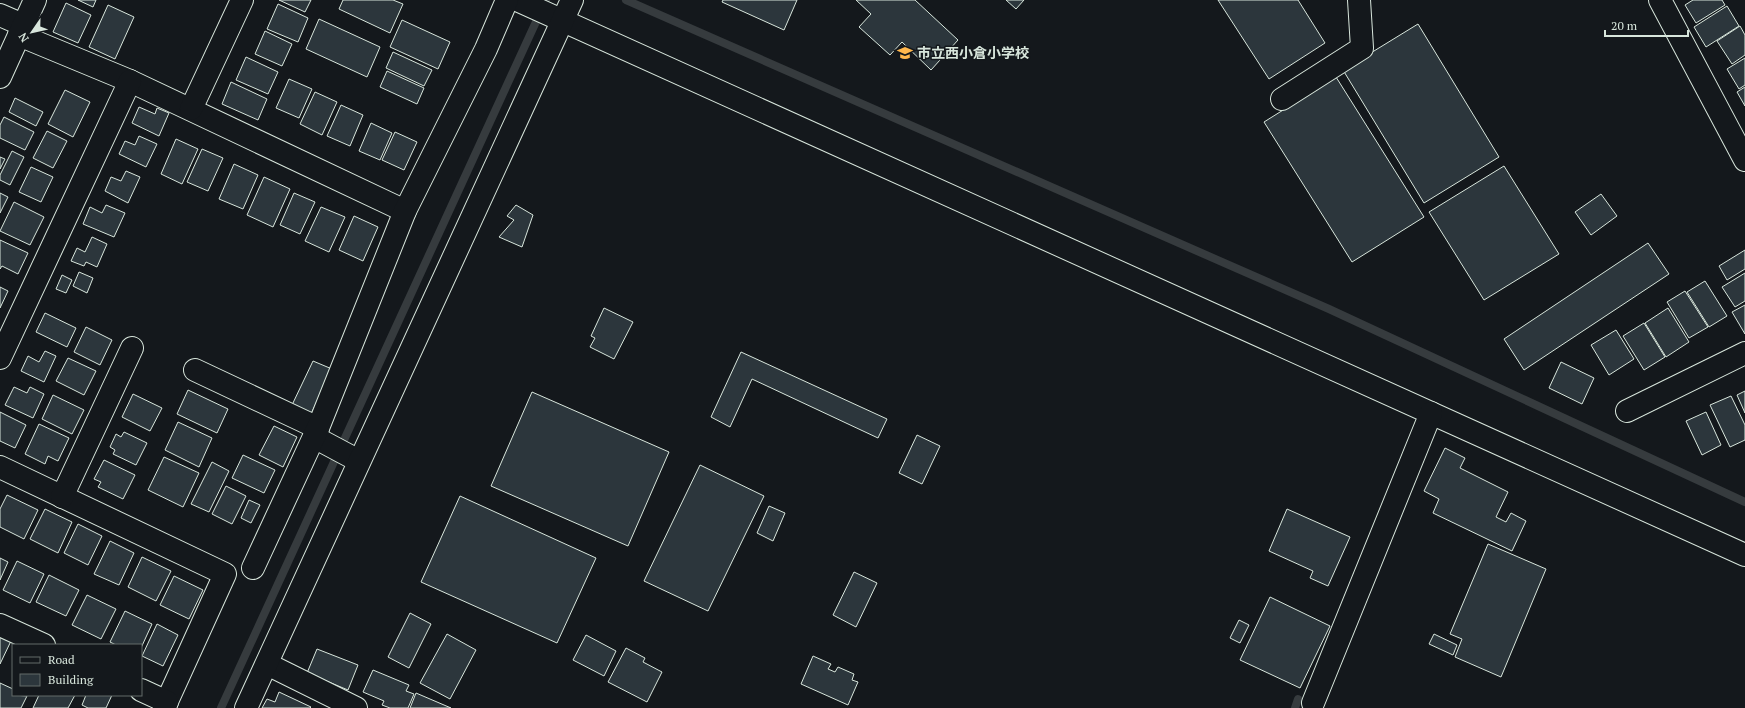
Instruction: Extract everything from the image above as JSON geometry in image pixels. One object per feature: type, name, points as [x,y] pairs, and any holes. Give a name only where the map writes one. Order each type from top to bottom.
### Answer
[{"type":"street","points":[[0,76],[35,0]]},
{"type":"street","points":[[191,109],[242,0]]},
{"type":"street","points":[[246,708],[267,664],[356,459],[560,19],[572,0]]},
{"type":"street","points":[[1660,0],[1745,160]]},
{"type":"street","points":[[253,568],[316,435],[405,211],[486,49],[516,1],[560,19],[1745,555]]},
{"type":"street","points":[[1282,99],[1362,48],[1365,3]]},
{"type":"street","points":[[0,15],[21,30],[405,211]]},
{"type":"street","points":[[0,358],[130,81]]},
{"type":"street","points":[[62,496],[132,348]]},
{"type":"street","points":[[1627,411],[1745,353]]},
{"type":"street","points":[[195,370],[316,435],[356,459]]},
{"type":"street","points":[[1313,703],[1431,412]]},
{"type":"street","points":[[0,467],[225,574],[165,705],[142,691]]},
{"type":"street","points":[[0,625],[42,644]]},
{"type":"street","points":[[267,664],[356,708]]},
{"type":"building","points":[[78,0],[96,0],[93,7]]},
{"type":"building","points":[[279,0],[311,0],[305,12]]},
{"type":"building","points":[[343,0],[393,0],[403,4],[390,33],[339,9]]},
{"type":"building","points":[[723,0],[797,0],[784,30],[722,2]]},
{"type":"building","points":[[856,0],[915,0],[958,40],[931,70],[902,42],[890,55],[859,27],[871,14]]},
{"type":"building","points":[[1006,0],[1024,0],[1016,9]]},
{"type":"building","points":[[1218,0],[1298,0],[1325,43],[1269,79]]},
{"type":"building","points":[[1693,0],[1722,0],[1725,5],[1696,23],[1685,5]]},
{"type":"building","points":[[66,3],[91,15],[78,43],[53,32]]},
{"type":"building","points":[[278,4],[308,18],[298,42],[267,29]]},
{"type":"building","points":[[108,5],[134,17],[115,59],[89,47]]},
{"type":"building","points":[[1727,6],[1739,26],[1706,47],[1694,27]]},
{"type":"building","points":[[319,19],[380,47],[367,77],[306,49]]},
{"type":"building","points":[[402,20],[450,42],[438,69],[390,47]]},
{"type":"building","points":[[1418,24],[1499,157],[1424,203],[1343,70]]},
{"type":"building","points":[[1740,26],[1745,35],[1745,55],[1732,64],[1717,41]]},
{"type":"building","points":[[265,31],[292,44],[282,66],[255,54]]},
{"type":"building","points":[[393,52],[432,70],[424,86],[386,68]]},
{"type":"building","points":[[246,57],[278,72],[268,94],[236,80]]},
{"type":"building","points":[[1745,58],[1745,85],[1739,89],[1727,69]]},
{"type":"building","points":[[387,71],[424,88],[417,104],[380,87]]},
{"type":"building","points":[[1336,77],[1424,217],[1352,262],[1264,122]]},
{"type":"building","points":[[289,79],[312,89],[299,118],[276,108]]},
{"type":"building","points":[[231,82],[267,99],[258,120],[222,104]]},
{"type":"building","points":[[1745,87],[1745,106],[1737,92]]},
{"type":"building","points":[[65,90],[90,102],[73,137],[48,124]]},
{"type":"building","points":[[315,92],[337,102],[322,135],[300,124]]},
{"type":"building","points":[[15,98],[43,112],[36,126],[9,112]]},
{"type":"building","points":[[341,105],[363,115],[350,146],[327,136]]},
{"type":"building","points":[[139,107],[155,114],[157,108],[169,113],[159,136],[132,123]]},
{"type":"building","points":[[4,117],[34,132],[25,150],[0,138],[0,125]]},
{"type":"building","points":[[371,123],[392,133],[380,160],[359,151]]},
{"type":"building","points":[[47,131],[67,141],[53,168],[33,158]]},
{"type":"building","points":[[395,132],[417,142],[404,170],[382,160]]},
{"type":"building","points":[[139,136],[157,144],[146,167],[119,154],[125,141],[135,145]]},
{"type":"building","points":[[176,139],[198,149],[182,184],[161,174]]},
{"type":"building","points":[[202,149],[223,158],[208,191],[187,182]]},
{"type":"building","points":[[12,151],[24,157],[10,185],[0,180],[0,175]]},
{"type":"building","points":[[0,157],[5,159],[0,169]]},
{"type":"building","points":[[234,164],[258,175],[243,209],[219,199]]},
{"type":"building","points":[[1504,166],[1559,254],[1484,300],[1429,212]]},
{"type":"building","points":[[31,167],[53,177],[41,202],[19,192]]},
{"type":"building","points":[[126,171],[140,177],[128,203],[105,191],[111,177],[121,181]]},
{"type":"building","points":[[264,177],[290,189],[273,227],[247,215]]},
{"type":"building","points":[[0,193],[8,197],[0,213]]},
{"type":"building","points":[[294,193],[315,202],[300,234],[280,225]]},
{"type":"building","points":[[1601,194],[1617,216],[1591,235],[1575,212]]},
{"type":"building","points":[[14,202],[44,217],[30,245],[0,231]]},
{"type":"building","points":[[106,205],[125,213],[114,237],[83,224],[90,207],[102,213]]},
{"type":"building","points":[[516,205],[533,215],[522,247],[499,237],[514,220],[507,216]]},
{"type":"building","points":[[321,207],[345,217],[329,252],[305,241]]},
{"type":"building","points":[[354,216],[378,227],[363,261],[339,250]]},
{"type":"building","points":[[92,237],[107,244],[97,267],[86,262],[84,266],[71,261],[77,248],[85,252]]},
{"type":"building","points":[[0,240],[28,253],[18,274],[2,266],[0,269]]},
{"type":"building","points":[[1648,243],[1669,274],[1524,370],[1504,339]]},
{"type":"building","points":[[1745,250],[1745,269],[1727,280],[1719,266]]},
{"type":"building","points":[[79,272],[93,278],[87,293],[73,286]]},
{"type":"building","points":[[1745,273],[1745,301],[1735,307],[1722,287]]},
{"type":"building","points":[[62,275],[72,280],[66,293],[56,289]]},
{"type":"building","points":[[1705,281],[1727,316],[1709,327],[1687,292]]},
{"type":"building","points":[[0,287],[8,291],[0,308]]},
{"type":"building","points":[[1685,291],[1708,327],[1689,338],[1667,302]]},
{"type":"building","points":[[1745,305],[1745,334],[1732,312]]},
{"type":"building","points":[[604,308],[633,322],[614,359],[590,347],[595,338],[591,336]]},
{"type":"building","points":[[1668,308],[1689,342],[1666,357],[1645,323]]},
{"type":"building","points":[[45,313],[76,328],[67,347],[36,332]]},
{"type":"building","points":[[1644,323],[1665,357],[1644,370],[1623,336]]},
{"type":"building","points":[[86,327],[112,340],[100,365],[74,352]]},
{"type":"building","points":[[1616,330],[1634,359],[1609,375],[1591,345]]},
{"type":"building","points":[[45,351],[56,356],[44,382],[21,371],[28,356],[39,362]]},
{"type":"building","points":[[741,352],[887,419],[878,438],[752,379],[730,427],[711,417]]},
{"type":"building","points":[[68,358],[96,371],[84,395],[56,381]]},
{"type":"building","points":[[313,361],[332,369],[311,414],[292,405]]},
{"type":"building","points":[[1561,362],[1594,378],[1582,404],[1549,388]]},
{"type":"building","points":[[14,387],[27,393],[30,387],[44,394],[33,418],[5,405]]},
{"type":"building","points":[[188,390],[228,409],[217,433],[177,414]]},
{"type":"building","points":[[1745,391],[1745,413],[1737,395]]},
{"type":"building","points":[[532,392],[669,452],[628,546],[491,486]]},
{"type":"building","points":[[133,394],[162,408],[150,431],[122,417]]},
{"type":"building","points":[[53,395],[84,410],[72,434],[42,419]]},
{"type":"building","points":[[1731,396],[1745,425],[1745,440],[1730,447],[1710,405]]},
{"type":"building","points":[[0,412],[26,425],[15,448],[0,441]]},
{"type":"building","points":[[1706,412],[1721,445],[1702,455],[1686,421]]},
{"type":"building","points":[[178,422],[212,438],[199,467],[165,450]]},
{"type":"building","points":[[39,424],[69,438],[58,461],[48,456],[45,464],[25,454]]},
{"type":"building","points":[[274,426],[297,437],[283,467],[259,455]]},
{"type":"building","points":[[124,432],[147,443],[136,465],[113,454],[115,450],[110,447],[116,434],[121,437]]},
{"type":"building","points":[[917,435],[940,446],[922,484],[899,473]]},
{"type":"building","points":[[1445,448],[1465,458],[1460,468],[1508,492],[1496,517],[1506,522],[1511,513],[1526,521],[1512,551],[1433,513],[1439,499],[1424,491]]},
{"type":"building","points":[[243,455],[275,470],[264,493],[232,478]]},
{"type":"building","points":[[164,457],[199,473],[183,507],[148,490]]},
{"type":"building","points":[[104,460],[135,475],[123,499],[98,487],[101,482],[94,479]]},
{"type":"building","points":[[212,462],[229,471],[209,512],[191,504]]},
{"type":"building","points":[[700,465],[764,496],[708,611],[644,581]]},
{"type":"building","points":[[226,486],[246,496],[232,524],[212,514]]},
{"type":"building","points":[[7,495],[38,510],[24,539],[0,527],[0,509]]},
{"type":"building","points":[[460,496],[596,558],[557,643],[421,582]]},
{"type":"building","points":[[249,500],[260,505],[251,523],[241,518]]},
{"type":"building","points":[[769,506],[785,513],[773,541],[757,533]]},
{"type":"building","points":[[45,509],[72,522],[58,553],[30,539]]},
{"type":"building","points":[[1287,509],[1350,537],[1328,586],[1310,578],[1313,571],[1269,551]]},
{"type":"building","points":[[78,524],[102,536],[88,565],[64,553]]},
{"type":"building","points":[[110,541],[134,553],[119,585],[94,574]]},
{"type":"building","points":[[1488,544],[1546,569],[1501,677],[1455,657],[1462,639],[1450,634]]},
{"type":"building","points":[[142,557],[171,571],[156,601],[128,587]]},
{"type":"building","points":[[0,558],[8,562],[0,580]]},
{"type":"building","points":[[17,561],[44,574],[30,603],[3,590]]},
{"type":"building","points":[[854,572],[877,583],[856,627],[833,615]]},
{"type":"building","points":[[49,575],[79,590],[66,616],[36,602]]},
{"type":"building","points":[[174,576],[203,590],[189,619],[160,605]]},
{"type":"building","points":[[87,595],[116,609],[101,639],[72,625]]},
{"type":"building","points":[[1270,597],[1330,626],[1300,688],[1240,660]]},
{"type":"building","points":[[125,611],[152,624],[142,646],[142,644],[114,644],[110,642]]},
{"type":"building","points":[[410,613],[431,624],[409,668],[388,657]]},
{"type":"building","points":[[1239,620],[1249,625],[1240,643],[1230,638]]},
{"type":"building","points":[[157,624],[178,635],[163,666],[142,656]]},
{"type":"building","points":[[447,634],[476,650],[450,699],[420,683]]},
{"type":"building","points":[[1434,634],[1457,645],[1453,655],[1429,644]]},
{"type":"building","points":[[0,635],[11,641],[0,664]]},
{"type":"building","points":[[586,635],[616,651],[604,676],[573,660]]},
{"type":"building","points":[[626,648],[645,658],[643,662],[662,672],[647,702],[608,682]]},
{"type":"building","points":[[317,649],[358,665],[348,690],[307,673]]},
{"type":"building","points":[[813,656],[831,664],[828,669],[835,672],[838,667],[854,674],[852,680],[858,682],[848,705],[801,684]]},
{"type":"building","points":[[373,670],[409,685],[406,691],[414,694],[408,708],[390,708],[382,705],[384,701],[363,692]]},
{"type":"building","points":[[0,683],[12,689],[12,696],[27,696],[21,708],[0,708]]},
{"type":"building","points":[[279,692],[311,707],[262,708],[267,699],[275,702]]},
{"type":"building","points":[[416,693],[451,708],[410,708]]},
{"type":"building","points":[[39,696],[74,696],[68,708],[33,708]]},
{"type":"building","points":[[86,696],[112,696],[106,708],[88,708],[82,705]]},
{"type":"waterway","points":[[221,708],[546,0]]},
{"type":"waterway","points":[[626,0],[1329,309],[1745,502]]},
{"type":"waterway","points":[[1295,708],[1298,699]]},
{"type":"place","name":"市立西小倉小学校","points":[[905,53]]}]
